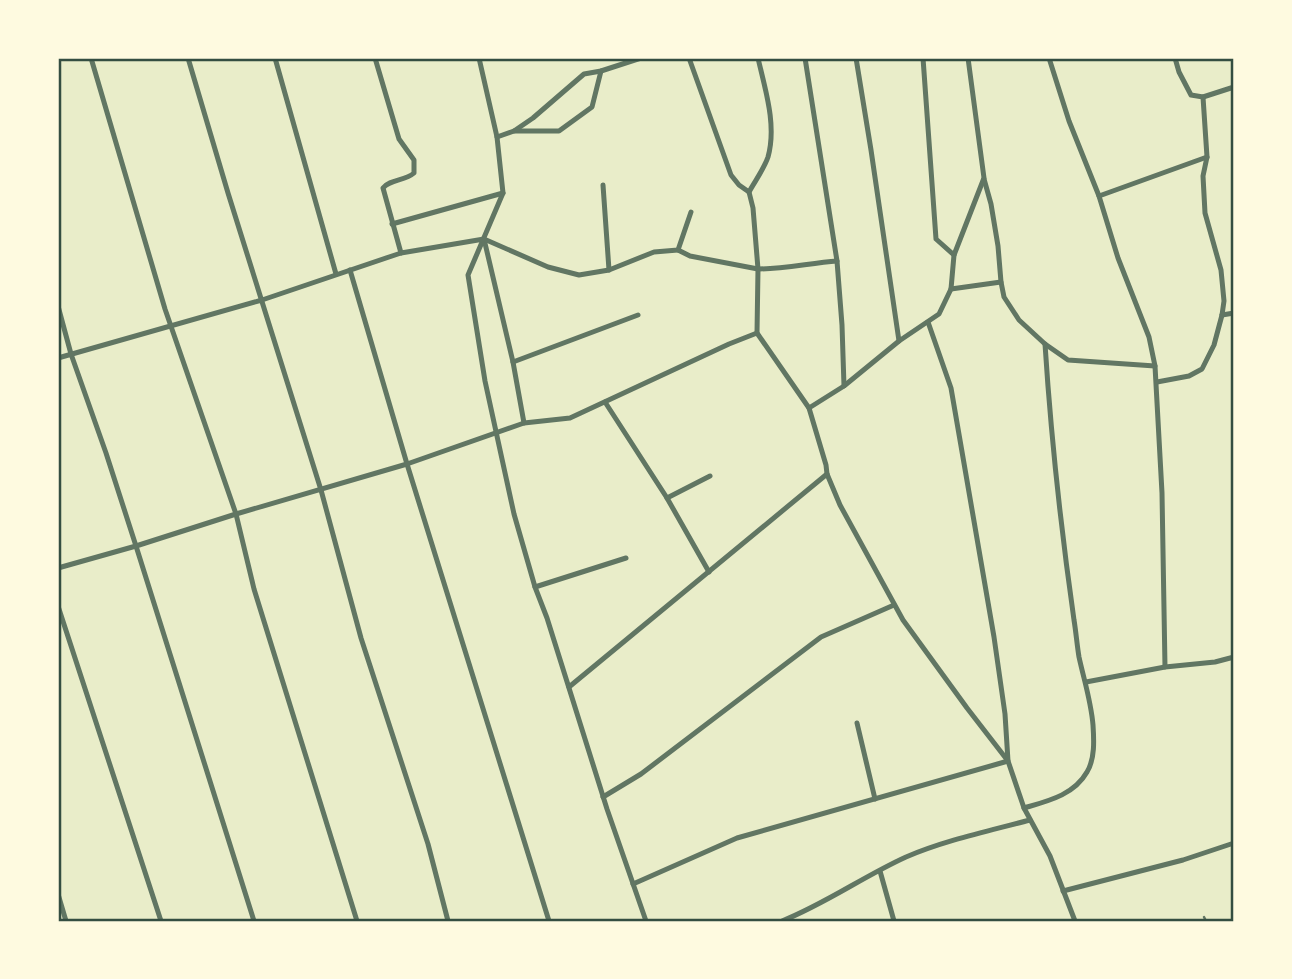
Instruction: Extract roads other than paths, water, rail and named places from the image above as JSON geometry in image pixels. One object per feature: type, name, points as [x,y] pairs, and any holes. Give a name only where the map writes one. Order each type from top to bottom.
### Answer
[{"type":"street","points":[[91,58],[165,309],[236,514],[254,589],[357,921]]},
{"type":"street","points":[[188,58],[321,490],[360,638],[428,844],[448,921]]},
{"type":"street","points":[[275,58],[336,274]]},
{"type":"street","points":[[375,58],[399,139],[409,152],[415,167],[410,177],[387,184],[383,188],[401,253]]},
{"type":"street","points":[[479,58],[497,137],[503,193],[468,275],[485,381],[514,514],[535,587],[548,618],[603,797],[646,921]]},
{"type":"street","points":[[497,137],[514,131],[533,118],[584,74],[641,58]]},
{"type":"street","points":[[689,58],[731,175],[739,186],[750,192]]},
{"type":"street","points":[[758,58],[772,130],[768,158],[750,192],[758,269],[757,333],[809,408],[827,474],[840,505],[894,605],[1008,761]]},
{"type":"street","points":[[805,58],[836,261],[844,386]]},
{"type":"street","points":[[856,58],[899,341]]},
{"type":"street","points":[[923,58],[936,239],[954,254]]},
{"type":"street","points":[[968,58],[1004,298],[1019,320],[1045,344],[1068,360],[1155,366]]},
{"type":"street","points":[[1049,58],[1069,121],[1099,196],[1118,258],[1149,337],[1155,366],[1162,493],[1165,667]]},
{"type":"street","points":[[1175,58],[1191,95],[1203,97],[1234,87]]},
{"type":"street","points":[[514,131],[559,131],[592,107],[601,71]]},
{"type":"street","points":[[1157,382],[1189,376],[1202,369],[1214,345],[1222,315],[1224,300],[1221,270],[1205,213],[1203,176],[1207,157],[1203,97]]},
{"type":"street","points":[[1099,196],[1207,157]]},
{"type":"street","points":[[809,408],[844,386],[899,341],[939,314],[951,289],[954,254],[984,178]]},
{"type":"street","points":[[603,186],[610,270]]},
{"type":"street","points":[[393,224],[503,193]]},
{"type":"street","points":[[678,250],[691,212]]},
{"type":"street","points":[[58,358],[262,300],[401,253],[484,239],[522,257],[579,275],[610,270],[654,252],[678,250],[690,257],[758,269],[836,261]]},
{"type":"street","points":[[484,239],[513,362],[524,423]]},
{"type":"street","points":[[350,270],[407,464],[549,921]]},
{"type":"street","points":[[951,289],[1001,282]]},
{"type":"street","points":[[58,306],[71,354],[106,453],[254,921]]},
{"type":"street","points":[[1222,315],[1234,313]]},
{"type":"street","points":[[513,362],[638,315]]},
{"type":"street","points":[[928,322],[951,388],[1002,688],[1008,761],[1024,808],[1050,856],[1075,921]]},
{"type":"street","points":[[58,568],[407,464],[524,423],[570,418],[757,333]]},
{"type":"street","points":[[1024,808],[1066,794],[1088,771],[1093,754],[1090,698],[1079,657],[1066,568],[1049,412],[1045,344]]},
{"type":"street","points":[[605,402],[667,498],[709,572]]},
{"type":"street","points":[[569,687],[827,474]]},
{"type":"street","points":[[667,498],[710,476]]},
{"type":"street","points":[[535,587],[626,558]]},
{"type":"street","points":[[603,797],[641,774],[821,637],[894,605]]},
{"type":"street","points":[[58,606],[161,921]]},
{"type":"street","points":[[1086,682],[1234,657]]},
{"type":"street","points":[[857,723],[875,799]]},
{"type":"street","points":[[632,884],[737,838],[1008,761]]},
{"type":"street","points":[[782,921],[907,857],[1030,820]]},
{"type":"street","points":[[1063,891],[1183,860],[1234,843]]},
{"type":"street","points":[[880,871],[894,921]]},
{"type":"street","points":[[58,894],[66,921]]}]
